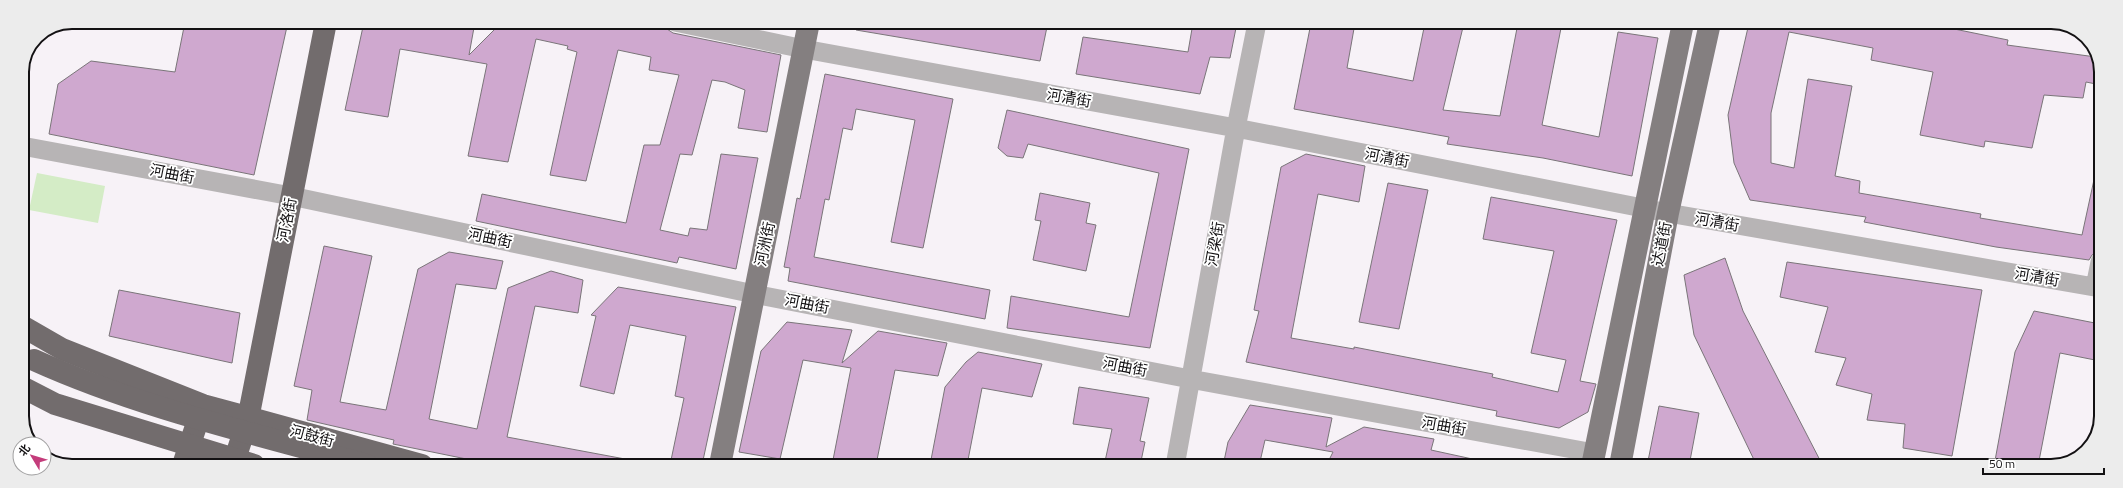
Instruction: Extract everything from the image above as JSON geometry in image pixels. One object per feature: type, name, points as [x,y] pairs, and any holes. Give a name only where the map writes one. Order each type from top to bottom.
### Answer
[{"type":"highway","name":"河洛街","points":[[235,459],[248,419],[325,29]]},
{"type":"highway","name":"河鼓街","points":[[29,330],[62,349],[203,405],[248,419],[399,459]]},
{"type":"highway","points":[[29,357],[81,381],[118,394],[347,459]]},
{"type":"highway","points":[[29,390],[56,404],[235,459]]},
{"type":"highway","points":[[185,459],[203,405]]},
{"type":"main road","name":"河洲街","points":[[721,459],[808,29]]},
{"type":"main road","points":[[1593,459],[1682,29]]},
{"type":"main road","name":"达道街","points":[[1621,459],[1668,213],[1709,29]]},
{"type":"street","name":"河清街","points":[[708,29],[804,50],[1236,128],[1668,213],[2094,287]]},
{"type":"street","name":"河梁街","points":[[1176,459],[1236,128],[1256,29]]},
{"type":"street","name":"河曲街","points":[[29,147],[291,196],[754,294],[1190,379],[1588,459]]},
{"type":"green space","points":[[37,173],[105,186],[98,223],[29,210]]},
{"type":"building","points":[[184,29],[286,29],[254,175],[49,134],[58,84],[91,61],[175,72]]},
{"type":"building","points":[[362,29],[474,29],[469,55],[495,29],[667,29],[673,33],[781,55],[767,132],[738,128],[745,90],[725,82],[712,80],[692,155],[680,154],[660,230],[688,236],[690,228],[707,230],[721,154],[758,158],[736,269],[679,257],[677,263],[476,221],[482,194],[626,223],[644,145],[660,145],[679,75],[649,70],[651,57],[618,50],[586,181],[550,175],[577,52],[567,49],[568,46],[536,39],[508,162],[468,156],[487,64],[400,49],[388,117],[345,110]]},
{"type":"building","points":[[856,29],[1047,29],[1040,61]]},
{"type":"building","points":[[1192,29],[1236,29],[1230,58],[1210,57],[1200,94],[1076,74],[1083,37],[1188,52]]},
{"type":"building","points":[[1310,29],[1354,29],[1347,68],[1413,81],[1424,29],[1463,29],[1443,110],[1500,116],[1517,29],[1561,29],[1542,125],[1599,137],[1618,32],[1658,38],[1632,176],[1543,158],[1447,144],[1449,137],[1294,109]]},
{"type":"building","points":[[1748,29],[1954,29],[2008,40],[2007,45],[2091,56],[2094,69],[2094,84],[2086,82],[2083,98],[2044,95],[2032,148],[1985,141],[1984,147],[1920,135],[1933,72],[1871,60],[1873,48],[1789,32],[1771,113],[1771,163],[1794,168],[1808,79],[1852,86],[1835,176],[1860,181],[1859,193],[1981,214],[1980,218],[2082,235],[2094,180],[2094,254],[2089,260],[1996,247],[1864,222],[1866,217],[1750,200],[1734,163],[1728,115]]},
{"type":"building","points":[[825,74],[953,99],[923,248],[891,242],[915,120],[856,109],[852,130],[843,128],[829,200],[825,199],[814,257],[990,290],[985,319],[788,281],[790,268],[784,267],[797,198],[800,199]]},
{"type":"building","points":[[1007,110],[1189,149],[1150,348],[1007,328],[1011,296],[1129,317],[1159,173],[1028,144],[1023,158],[1007,156],[998,148]]},
{"type":"building","points":[[1306,154],[1365,166],[1359,202],[1318,194],[1291,338],[1354,349],[1354,347],[1493,374],[1492,377],[1558,392],[1566,360],[1531,353],[1554,251],[1483,239],[1491,197],[1617,220],[1580,381],[1596,384],[1588,412],[1559,428],[1496,416],[1497,411],[1246,362],[1259,311],[1254,310],[1281,167]]},
{"type":"building","points":[[1388,183],[1428,190],[1399,329],[1359,322]]},
{"type":"building","points":[[1040,193],[1090,203],[1086,223],[1096,225],[1086,271],[1033,260],[1041,221],[1035,220]]},
{"type":"building","points":[[324,246],[372,256],[340,402],[386,410],[418,269],[449,252],[503,261],[496,289],[456,284],[429,419],[477,429],[508,288],[551,271],[583,280],[578,313],[535,306],[507,437],[625,459],[466,459],[393,444],[394,440],[307,420],[312,390],[294,386]]},
{"type":"building","points":[[1725,258],[1743,311],[1819,459],[1754,459],[1694,335],[1684,275]]},
{"type":"building","points":[[1787,262],[1982,290],[1952,456],[1903,448],[1905,424],[1867,420],[1872,394],[1836,385],[1846,358],[1815,352],[1828,307],[1780,297]]},
{"type":"building","points":[[618,287],[736,307],[703,459],[671,459],[684,398],[675,396],[686,336],[630,325],[614,394],[580,386],[596,316],[591,315]]},
{"type":"building","points":[[119,290],[240,313],[232,363],[109,336]]},
{"type":"building","points":[[2034,311],[2094,323],[2094,360],[2060,353],[2039,459],[1995,459],[2015,352]]},
{"type":"building","points":[[787,322],[852,330],[842,363],[878,331],[947,343],[938,376],[895,370],[877,459],[833,459],[851,368],[803,360],[780,459],[739,452],[761,351]]},
{"type":"building","points":[[978,352],[1042,364],[1032,397],[982,388],[968,459],[931,459],[945,387],[966,362]]},
{"type":"building","points":[[1079,387],[1149,398],[1140,441],[1145,442],[1141,459],[1106,459],[1112,429],[1073,424]]},
{"type":"building","points":[[1250,405],[1332,418],[1326,447],[1364,427],[1434,439],[1431,450],[1472,459],[1330,459],[1333,452],[1265,440],[1261,459],[1224,459],[1228,442]]},
{"type":"building","points":[[1659,406],[1699,413],[1690,459],[1648,459]]}]
